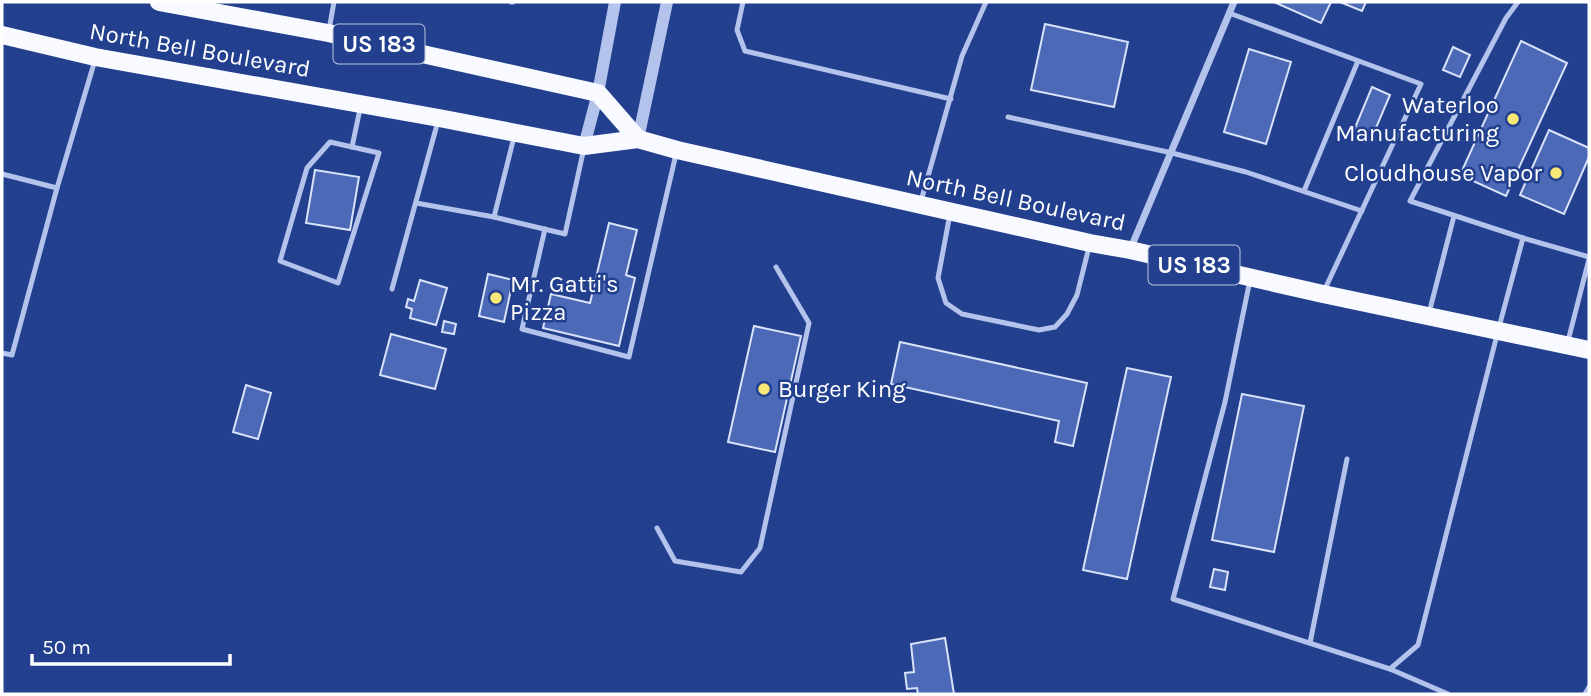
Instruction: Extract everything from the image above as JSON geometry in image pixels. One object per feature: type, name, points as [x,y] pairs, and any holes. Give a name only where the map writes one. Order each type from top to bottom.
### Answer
[{"type":"main road","name":"North Bell Boulevard","points":[[159,2],[328,33],[598,93]]},
{"type":"main road","name":"North Bell Boulevard","points":[[2,35],[95,57],[584,146],[638,139],[1090,243],[1589,350]]},
{"type":"main road","points":[[598,93],[638,139]]},
{"type":"street","points":[[584,146],[598,93],[615,2]]},
{"type":"street","points":[[638,139],[667,2]]},
{"type":"street","points":[[1130,250],[1234,2]]},
{"type":"lane","points":[[328,33],[334,2]]},
{"type":"lane","points":[[743,2],[737,30],[745,51],[951,99]]},
{"type":"lane","points":[[920,205],[961,56],[986,2]]},
{"type":"lane","points":[[1518,2],[1506,18],[1410,201],[1589,258],[1567,345]]},
{"type":"lane","points":[[1229,13],[1421,84],[1323,294]]},
{"type":"lane","points":[[2,353],[12,355],[95,57]]},
{"type":"lane","points":[[1304,191],[1358,61]]},
{"type":"lane","points":[[352,147],[360,104]]},
{"type":"lane","points":[[1008,117],[1246,172],[1362,211]]},
{"type":"lane","points":[[391,289],[439,118]]},
{"type":"lane","points":[[494,217],[515,134]]},
{"type":"lane","points":[[330,142],[352,147],[379,153],[338,283],[280,261],[307,168],[330,142]]},
{"type":"lane","points":[[416,203],[494,217],[565,234],[584,146]]},
{"type":"lane","points":[[545,229],[522,329],[629,357],[677,150]]},
{"type":"lane","points":[[2,174],[57,188]]},
{"type":"lane","points":[[951,211],[938,278],[946,303],[962,314],[1039,330],[1055,327],[1067,314],[1077,295],[1090,243]]},
{"type":"lane","points":[[1428,316],[1454,216]]},
{"type":"lane","points":[[1390,669],[1418,645],[1523,238]]},
{"type":"lane","points":[[657,528],[675,561],[741,572],[760,548],[810,323],[776,267]]},
{"type":"lane","points":[[1250,277],[1225,402],[1173,599],[1390,669],[1448,694]]},
{"type":"lane","points":[[1310,643],[1347,459]]},
{"type":"lane","points":[[1585,694],[1589,687]]},
{"type":"building","points":[[1277,2],[1331,2],[1321,23]]},
{"type":"building","points":[[1340,2],[1366,2],[1362,11]]},
{"type":"building","points":[[1045,24],[1128,42],[1114,107],[1031,90]]},
{"type":"building","name":"Waterloo Manufacturing","points":[[1521,41],[1567,63],[1506,196],[1460,175]]},
{"type":"building","points":[[1453,47],[1470,55],[1460,77],[1443,70]]},
{"type":"building","points":[[1249,49],[1291,62],[1266,144],[1224,132]]},
{"type":"building","points":[[1372,87],[1390,95],[1370,142],[1352,135]]},
{"type":"building","points":[[1549,130],[1589,148],[1589,157],[1564,214],[1520,195]]},
{"type":"building","points":[[315,170],[359,177],[350,230],[306,223]]},
{"type":"building","points":[[609,223],[637,230],[626,275],[635,278],[619,346],[543,328],[551,294],[590,303]]},
{"type":"building","name":"Mr. Gatti's Pizza","points":[[488,274],[513,280],[504,322],[479,316]]},
{"type":"building","points":[[420,280],[447,288],[436,325],[410,318],[412,309],[406,307],[408,299],[414,301]]},
{"type":"building","points":[[444,321],[456,324],[454,334],[442,332]]},
{"type":"building","name":"Burger King","points":[[754,326],[801,336],[775,452],[728,442]]},
{"type":"building","points":[[391,334],[446,349],[435,389],[380,375]]},
{"type":"building","points":[[900,342],[1087,383],[1073,446],[1055,442],[1059,421],[891,384]]},
{"type":"building","points":[[1127,368],[1171,377],[1127,579],[1083,570]]},
{"type":"building","points":[[246,385],[271,393],[258,439],[233,432]]},
{"type":"building","points":[[1242,394],[1304,406],[1274,552],[1212,540]]},
{"type":"building","points":[[1214,569],[1228,572],[1225,590],[1210,587]]},
{"type":"building","points":[[945,638],[954,694],[918,694],[917,688],[907,689],[905,673],[914,672],[911,644]]},
{"type":"place","name":"Waterloo Manufacturing","points":[[1513,119]]},
{"type":"place","name":"Cloudhouse Vapor","points":[[1556,173]]},
{"type":"place","name":"Mr. Gatti's Pizza","points":[[496,298]]},
{"type":"place","name":"Burger King","points":[[764,389]]}]
